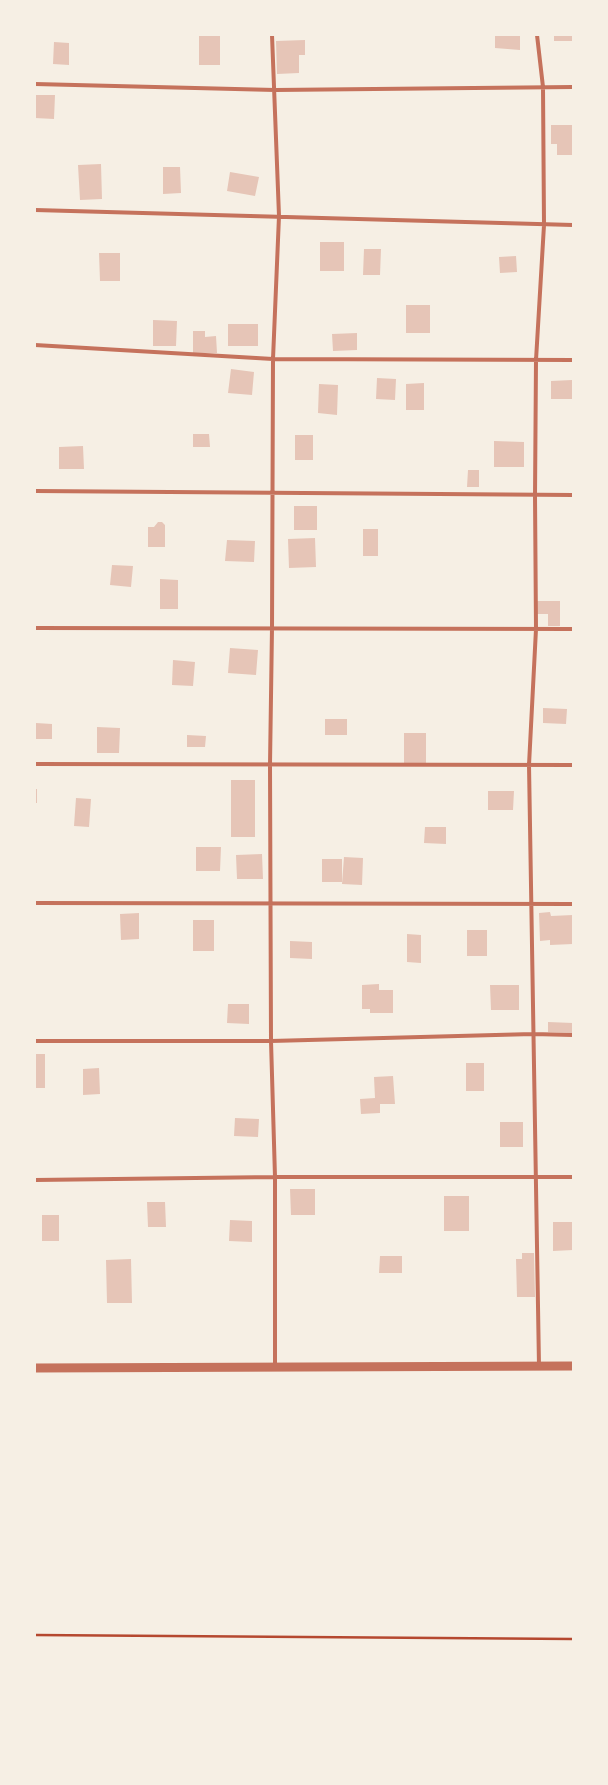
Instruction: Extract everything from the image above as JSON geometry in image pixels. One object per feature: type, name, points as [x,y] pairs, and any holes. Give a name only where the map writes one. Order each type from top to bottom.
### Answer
[{"type":"street","points":[[35,1368],[573,1366]]},
{"type":"lane","points":[[272,35],[279,216],[273,359],[270,765],[271,1041],[275,1177],[275,1367]]},
{"type":"lane","points":[[538,35],[543,87],[544,224],[536,360],[536,629],[529,765],[539,1366]]},
{"type":"lane","points":[[35,84],[275,90],[573,87]]},
{"type":"lane","points":[[35,210],[573,225]]},
{"type":"lane","points":[[35,345],[273,359],[573,360]]},
{"type":"lane","points":[[35,491],[573,495]]},
{"type":"lane","points":[[35,628],[573,629]]},
{"type":"lane","points":[[35,764],[573,765]]},
{"type":"lane","points":[[35,903],[573,904]]},
{"type":"lane","points":[[35,1041],[271,1041],[533,1034],[573,1035]]},
{"type":"lane","points":[[35,1180],[275,1177],[573,1177]]},
{"type":"path","points":[[35,1635],[573,1640]]},
{"type":"building","points":[[495,35],[520,35],[520,50],[495,48]]},
{"type":"building","points":[[554,35],[573,35],[573,41],[554,41]]},
{"type":"building","points":[[199,36],[220,36],[220,65],[199,65]]},
{"type":"building","points":[[305,40],[305,55],[299,55],[299,73],[277,74],[276,41]]},
{"type":"building","points":[[54,42],[69,43],[69,65],[53,64]]},
{"type":"building","points":[[35,95],[55,95],[54,119],[35,118]]},
{"type":"building","points":[[551,125],[573,125],[573,155],[557,155],[557,144],[551,144]]},
{"type":"building","points":[[101,164],[102,199],[80,200],[78,165]]},
{"type":"building","points":[[163,167],[180,167],[181,193],[163,194]]},
{"type":"building","points":[[230,172],[259,177],[255,196],[227,191]]},
{"type":"building","points":[[320,242],[344,242],[344,271],[320,271]]},
{"type":"building","points":[[364,249],[381,249],[380,275],[363,275]]},
{"type":"building","points":[[99,253],[120,253],[120,281],[100,281]]},
{"type":"building","points":[[516,256],[517,272],[500,273],[499,257]]},
{"type":"building","points":[[406,305],[430,305],[430,333],[406,333]]},
{"type":"building","points":[[153,320],[177,321],[176,346],[153,346]]},
{"type":"building","points":[[228,324],[258,324],[258,346],[228,346]]},
{"type":"building","points":[[193,331],[205,331],[205,337],[216,336],[217,353],[193,353]]},
{"type":"building","points":[[357,333],[357,350],[333,351],[332,334]]},
{"type":"building","points":[[231,369],[254,372],[252,395],[228,393]]},
{"type":"building","points":[[377,378],[396,379],[395,400],[376,399]]},
{"type":"building","points":[[572,380],[573,399],[551,399],[551,381]]},
{"type":"building","points":[[424,383],[424,410],[406,410],[406,384]]},
{"type":"building","points":[[319,384],[338,385],[337,415],[318,413]]},
{"type":"building","points":[[193,434],[209,434],[210,447],[193,447]]},
{"type":"building","points":[[295,435],[313,435],[313,460],[295,460]]},
{"type":"building","points":[[494,441],[524,442],[524,467],[494,467]]},
{"type":"building","points":[[83,446],[84,469],[59,469],[59,447]]},
{"type":"building","points":[[468,470],[479,470],[479,487],[467,487]]},
{"type":"building","points":[[294,506],[317,506],[317,530],[294,530]]},
{"type":"building","points":[[158,522],[162,522],[165,525],[165,547],[148,547],[148,527],[154,527]]},
{"type":"building","points":[[363,529],[378,529],[378,556],[363,556]]},
{"type":"building","points":[[315,538],[316,567],[289,568],[288,539]]},
{"type":"building","points":[[227,540],[255,541],[254,562],[225,561]]},
{"type":"building","points":[[112,565],[133,566],[131,587],[110,585]]},
{"type":"building","points":[[160,579],[178,580],[178,609],[160,609]]},
{"type":"building","points":[[537,601],[560,601],[560,626],[548,626],[548,614],[537,614]]},
{"type":"building","points":[[230,648],[258,650],[256,675],[228,673]]},
{"type":"building","points":[[173,660],[195,662],[193,686],[172,685]]},
{"type":"building","points":[[543,708],[567,709],[566,724],[543,723]]},
{"type":"building","points":[[325,719],[347,719],[347,735],[325,735]]},
{"type":"building","points":[[36,723],[52,724],[52,739],[36,739]]},
{"type":"building","points":[[97,727],[120,728],[119,753],[97,753]]},
{"type":"building","points":[[404,733],[426,733],[426,763],[404,763]]},
{"type":"building","points":[[187,735],[206,736],[205,747],[187,747]]},
{"type":"building","points":[[231,780],[255,780],[255,837],[231,837]]},
{"type":"building","points":[[35,789],[37,789],[37,803],[35,803]]},
{"type":"building","points":[[488,791],[514,791],[513,810],[488,810]]},
{"type":"building","points":[[76,798],[91,799],[89,827],[74,826]]},
{"type":"building","points":[[425,827],[446,827],[446,844],[424,843]]},
{"type":"building","points":[[196,847],[221,847],[220,871],[196,871]]},
{"type":"building","points":[[262,854],[263,879],[237,879],[236,855]]},
{"type":"building","points":[[344,857],[363,858],[362,885],[342,884]]},
{"type":"building","points":[[322,859],[342,859],[342,882],[322,882]]},
{"type":"building","points":[[550,912],[551,916],[573,915],[573,944],[550,945],[550,940],[540,941],[539,913]]},
{"type":"building","points":[[139,913],[139,939],[121,940],[120,914]]},
{"type":"building","points":[[193,920],[214,920],[214,951],[193,951]]},
{"type":"building","points":[[467,930],[487,930],[487,956],[467,956]]},
{"type":"building","points":[[407,934],[421,935],[421,963],[407,962]]},
{"type":"building","points":[[290,941],[312,942],[312,959],[290,958]]},
{"type":"building","points":[[379,984],[379,990],[393,990],[393,1013],[370,1013],[370,1009],[362,1009],[362,985]]},
{"type":"building","points":[[490,985],[519,985],[519,1010],[491,1010]]},
{"type":"building","points":[[228,1004],[249,1004],[249,1024],[227,1023]]},
{"type":"building","points":[[548,1022],[573,1023],[573,1033],[548,1032]]},
{"type":"building","points":[[35,1054],[45,1054],[45,1088],[35,1088]]},
{"type":"building","points":[[466,1063],[484,1063],[484,1091],[466,1091]]},
{"type":"building","points":[[99,1068],[100,1094],[83,1095],[83,1069]]},
{"type":"building","points":[[393,1076],[395,1104],[380,1104],[380,1113],[361,1114],[360,1099],[375,1098],[374,1077]]},
{"type":"building","points":[[235,1118],[259,1119],[258,1137],[234,1136]]},
{"type":"building","points":[[500,1122],[523,1122],[523,1147],[500,1147]]},
{"type":"building","points":[[290,1189],[315,1189],[315,1215],[291,1215]]},
{"type":"building","points":[[444,1196],[469,1196],[469,1231],[444,1231]]},
{"type":"building","points":[[147,1202],[165,1202],[166,1227],[148,1227]]},
{"type":"building","points":[[42,1215],[59,1215],[59,1241],[42,1241]]},
{"type":"building","points":[[230,1220],[252,1221],[252,1242],[229,1241]]},
{"type":"building","points":[[553,1222],[573,1222],[573,1250],[553,1251]]},
{"type":"building","points":[[522,1253],[534,1253],[535,1297],[517,1297],[516,1259],[522,1259]]},
{"type":"building","points":[[380,1256],[402,1256],[402,1273],[379,1273]]},
{"type":"building","points":[[131,1259],[132,1303],[107,1303],[106,1260]]}]
